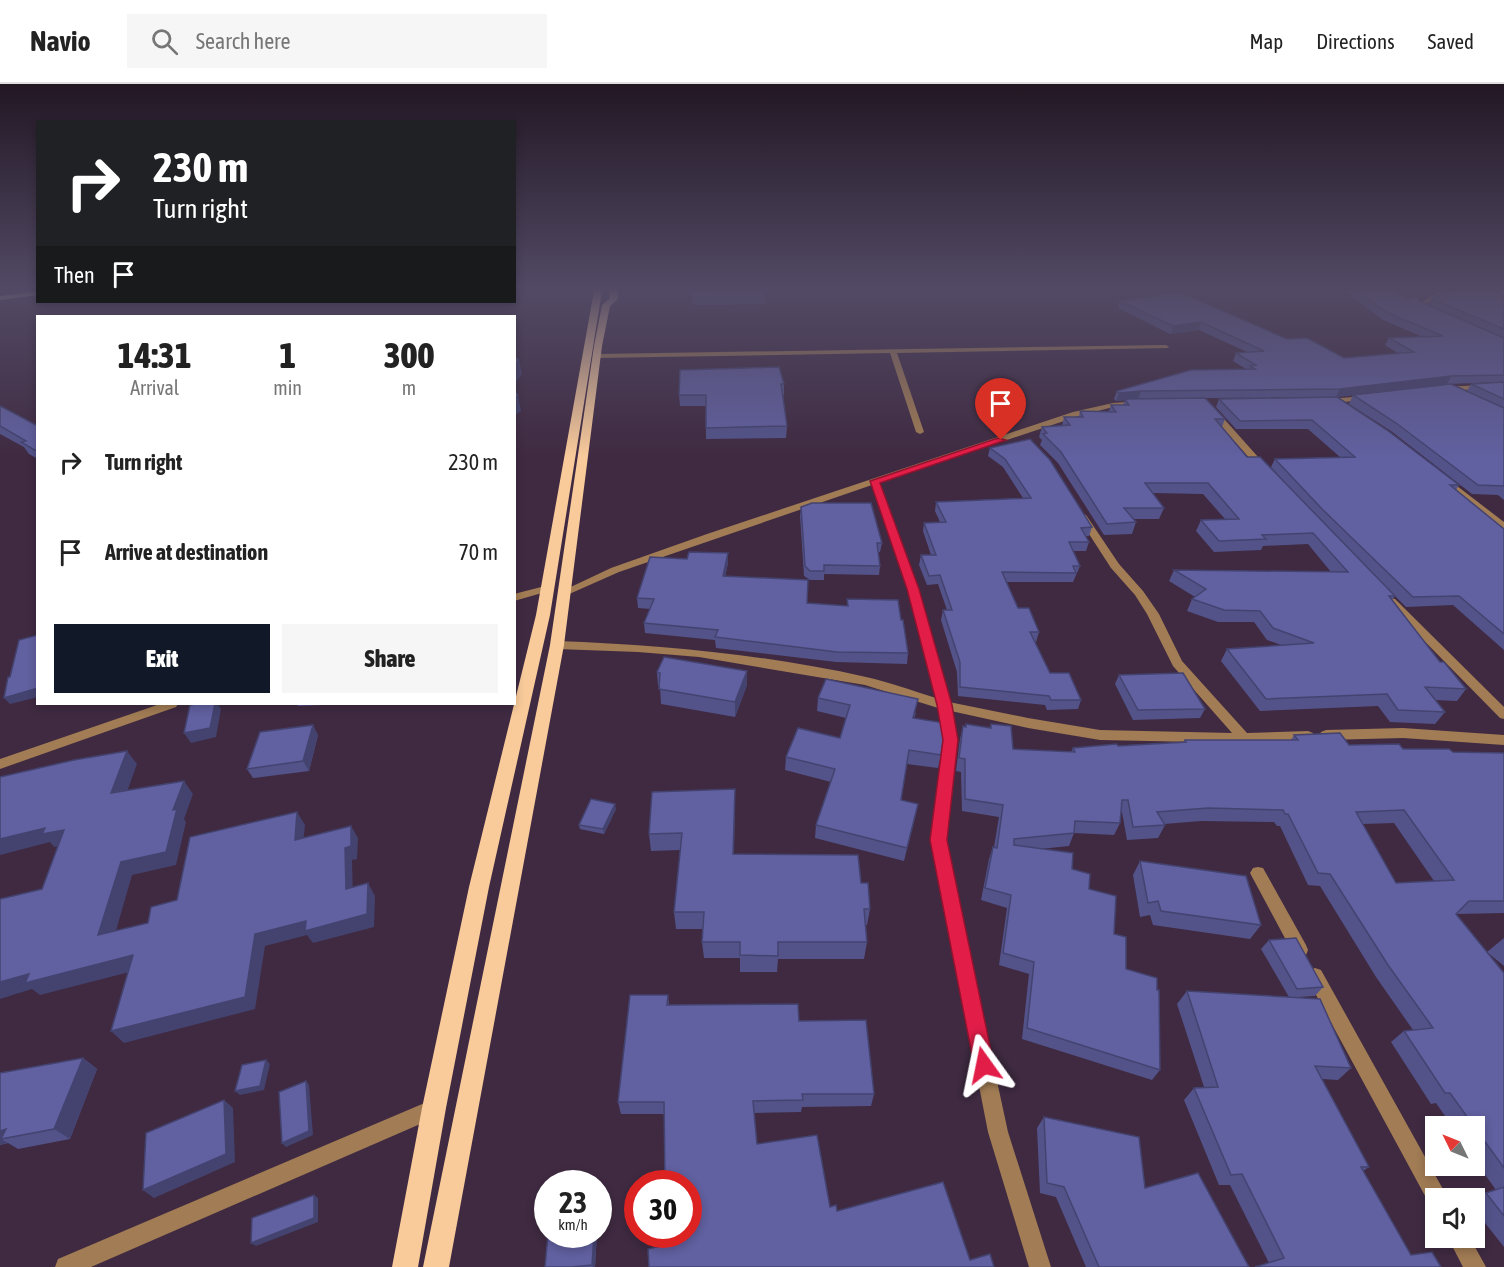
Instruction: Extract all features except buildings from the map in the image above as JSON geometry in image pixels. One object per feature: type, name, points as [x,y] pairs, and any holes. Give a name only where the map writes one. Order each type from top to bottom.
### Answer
[{"type":"main road","points":[[436,1267],[557,645],[554,591],[590,346]]},
{"type":"main road","points":[[405,1267],[434,1108],[479,887],[543,615],[554,591],[599,346]]},
{"type":"street","points":[[597,356],[1166,347]]},
{"type":"street","points":[[893,352],[920,432]]},
{"type":"street","points":[[1437,389],[1504,386]]},
{"type":"street","points":[[1448,388],[1466,396]]},
{"type":"street","points":[[1312,402],[1382,396]]},
{"type":"street","points":[[1336,401],[1350,409]]},
{"type":"street","points":[[516,598],[554,591],[875,481],[1026,437],[1097,408],[1149,403]]},
{"type":"street","points":[[1205,403],[1274,480]]},
{"type":"street","points":[[1439,476],[1504,527]]},
{"type":"street","points":[[875,481],[913,589],[945,705],[951,740],[938,840],[998,1132],[1040,1267]]},
{"type":"street","points":[[1076,504],[1115,566],[1139,593],[1153,614],[1177,663],[1244,738]]},
{"type":"street","points":[[1383,593],[1504,715]]},
{"type":"street","points":[[557,645],[699,653],[776,665],[866,681],[945,705],[1028,723],[1101,735],[1244,738],[1403,733],[1504,740]]},
{"type":"street","points":[[0,764],[169,705]]},
{"type":"street","points":[[1258,873],[1431,1188]]},
{"type":"street","points":[[66,1267],[434,1108]]},
{"type":"street","points":[[1465,1248],[1475,1267]]},
{"type":"route","points":[[984,1065],[938,840],[951,740],[945,705],[913,589],[875,481],[1001,440]]}]
